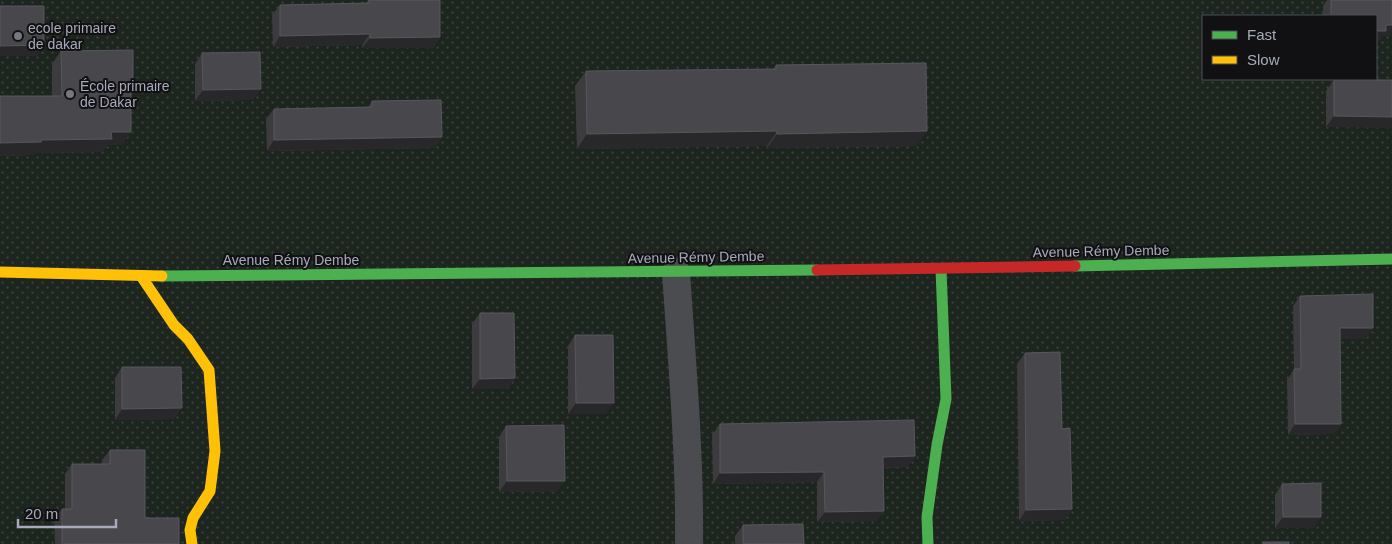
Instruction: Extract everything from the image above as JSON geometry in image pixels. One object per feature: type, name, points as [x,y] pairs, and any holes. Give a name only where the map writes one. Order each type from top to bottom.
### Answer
[{"type":"street","name":"Avenue Rémy Dembe","points":[[0,272],[141,276],[676,272],[941,269],[1392,259]]},
{"type":"street","points":[[928,544],[927,517],[937,445],[946,399],[941,269]]},
{"type":"street","points":[[676,272],[690,508],[689,544]]},
{"type":"street","points":[[141,276],[174,326],[188,339],[209,370],[216,451],[210,491],[194,518],[190,530],[192,544]]},
{"type":"shaded area","points":[[0,0],[1392,0],[1392,544],[0,544]]},
{"type":"building","points":[[369,0],[440,0],[440,37],[370,38],[370,34],[280,36],[280,5],[369,3]]},
{"type":"building","points":[[1331,0],[1392,0],[1392,25],[1386,25],[1386,31],[1377,31],[1377,15],[1331,15]]},
{"type":"building","points":[[0,6],[44,6],[44,45],[0,46]]},
{"type":"building","points":[[133,50],[131,132],[111,132],[112,139],[41,140],[41,142],[0,143],[0,96],[62,96],[61,51]]},
{"type":"building","points":[[260,52],[261,89],[203,90],[202,53]]},
{"type":"building","points":[[926,63],[927,131],[777,134],[777,131],[587,134],[586,71],[776,69],[776,65]]},
{"type":"building","points":[[1334,80],[1392,80],[1392,117],[1334,116]]},
{"type":"building","points":[[441,100],[442,137],[274,140],[274,109],[372,107],[372,101]]},
{"type":"building","points":[[1373,294],[1373,328],[1340,328],[1341,424],[1295,424],[1294,369],[1301,369],[1300,296]]},
{"type":"building","points":[[480,313],[514,313],[515,378],[480,379]]},
{"type":"building","points":[[575,335],[613,335],[614,403],[576,403]]},
{"type":"building","points":[[1060,352],[1062,429],[1070,428],[1072,509],[1026,510],[1025,353]]},
{"type":"building","points":[[122,367],[181,367],[182,408],[122,409]]},
{"type":"building","points":[[914,420],[915,456],[883,457],[884,511],[825,512],[824,472],[720,473],[720,424]]},
{"type":"building","points":[[564,425],[565,481],[507,481],[506,426]]},
{"type":"building","points":[[110,450],[145,450],[145,518],[179,518],[179,544],[62,544],[62,509],[72,509],[72,464],[110,464]]},
{"type":"building","points":[[1321,483],[1321,517],[1283,517],[1282,484]]},
{"type":"building","points":[[803,524],[804,544],[743,544],[743,525]]},
{"type":"building","points":[[1263,542],[1289,542],[1289,544],[1263,544]]},
{"type":"traffic: fast","points":[[1075,266],[1392,259]]},
{"type":"traffic: fast","points":[[928,544],[927,517],[937,445],[946,399],[941,269]]},
{"type":"traffic: fast","points":[[162,276],[817,270]]},
{"type":"traffic: slow","points":[[0,272],[162,276]]},
{"type":"traffic: slow","points":[[141,276],[174,325],[188,339],[209,370],[215,451],[210,491],[193,518],[190,530],[192,544]]},
{"type":"traffic: jam","points":[[817,270],[1075,266]]},
{"type":"place","name":"ecole primaire de dakar","points":[[18,36]]},
{"type":"place","name":"École primaire de Dakar","points":[[70,94]]}]
